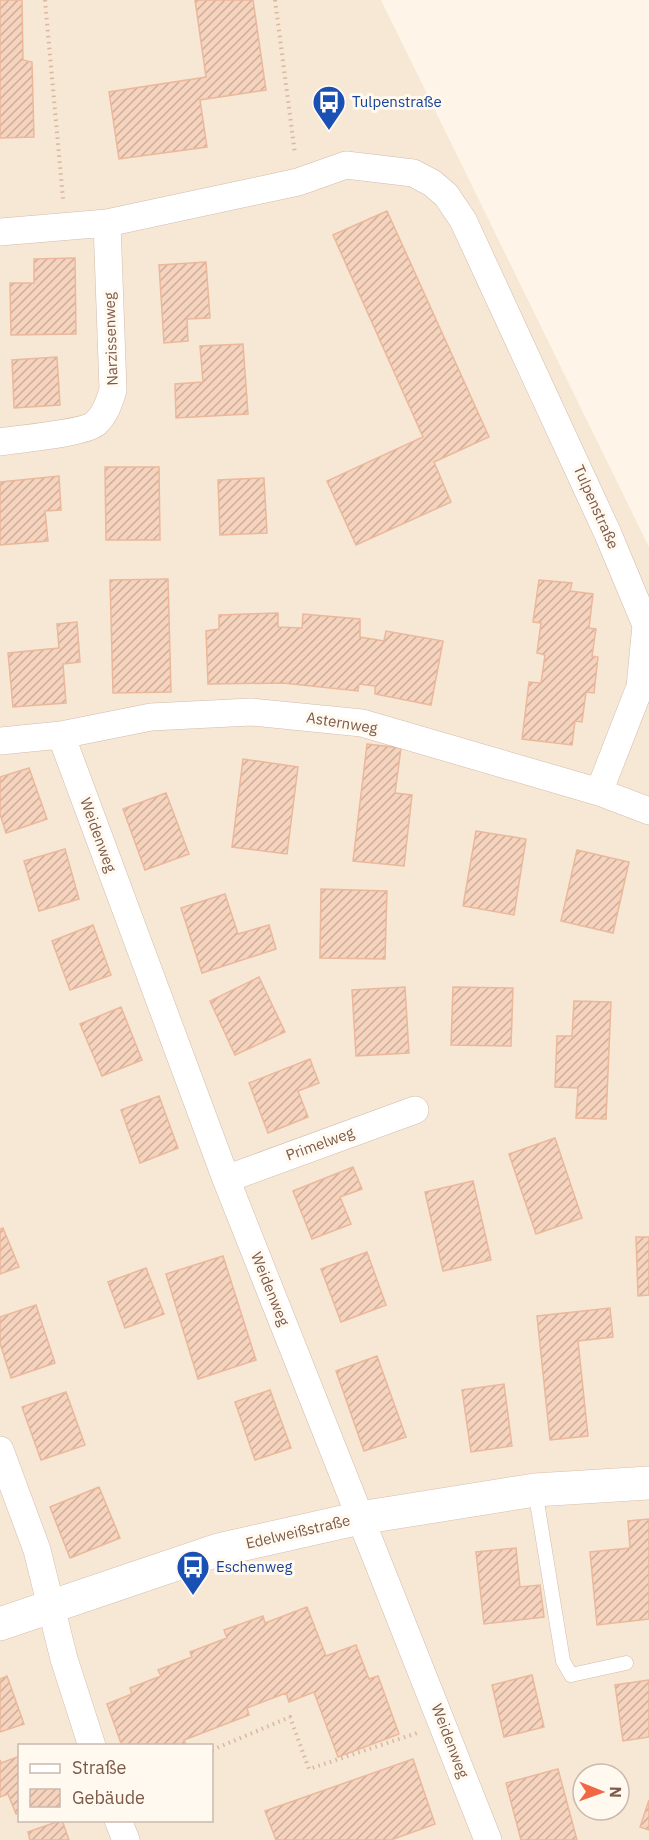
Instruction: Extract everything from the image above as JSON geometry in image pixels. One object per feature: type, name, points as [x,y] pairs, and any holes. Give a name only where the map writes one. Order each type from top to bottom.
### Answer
[{"type":"street","name":"Tulpenstraße","points":[[0,232],[107,223],[298,182],[346,165],[413,173],[432,183],[446,195],[463,220],[608,534],[646,625],[640,687],[599,792]]},
{"type":"street","name":"Narzissenweg","points":[[0,442],[76,431],[95,425],[108,408],[113,390],[107,223]]},
{"type":"street","name":"Asternweg","points":[[0,741],[61,735],[151,717],[251,712],[362,723],[599,792],[649,811]]},
{"type":"street","name":"Weidenweg","points":[[61,735],[226,1179],[489,1840]]},
{"type":"street","name":"Primelweg","points":[[226,1179],[415,1110]]},
{"type":"street","points":[[0,1450],[38,1550],[64,1659],[91,1744]]},
{"type":"street","name":"Edelweißstraße","points":[[0,1624],[50,1605],[218,1550],[360,1518],[535,1490],[649,1483]]},
{"type":"street","points":[[118,1822],[126,1840]]},
{"type":"lane","points":[[535,1490],[563,1661],[572,1675],[626,1663]]},
{"type":"path","points":[[45,0],[65,227]]},
{"type":"path","points":[[275,0],[298,182]]},
{"type":"path","points":[[213,1750],[290,1717],[309,1769],[444,1724]]},
{"type":"shaded area","points":[[0,0],[381,0],[649,547],[649,1840],[0,1840]]},
{"type":"building","points":[[0,0],[22,0],[23,60],[32,62],[34,137],[0,138]]},
{"type":"building","points":[[195,0],[253,0],[266,90],[200,100],[207,147],[119,159],[109,92],[206,77]]},
{"type":"building","points":[[387,211],[489,437],[434,462],[451,502],[356,545],[327,481],[423,437],[333,235]]},
{"type":"building","points":[[75,258],[76,334],[11,335],[10,283],[34,283],[34,259]]},
{"type":"building","points":[[206,262],[210,318],[187,319],[188,341],[164,343],[159,265]]},
{"type":"building","points":[[243,344],[248,414],[176,418],[175,384],[203,382],[200,346]]},
{"type":"building","points":[[57,357],[60,405],[14,408],[12,360]]},
{"type":"building","points":[[105,467],[159,467],[160,540],[106,540]]},
{"type":"building","points":[[59,476],[61,510],[45,511],[48,541],[0,545],[0,482]]},
{"type":"building","points":[[264,478],[267,533],[220,535],[218,480]]},
{"type":"building","points":[[168,579],[171,692],[113,693],[110,580]]},
{"type":"building","points":[[539,580],[572,583],[570,591],[593,594],[589,628],[596,629],[592,656],[598,657],[594,693],[586,692],[582,722],[575,721],[572,745],[522,739],[529,682],[541,683],[545,655],[537,653],[541,623],[533,622]]},
{"type":"building","points":[[278,613],[278,627],[302,628],[303,614],[360,619],[360,637],[384,641],[386,631],[443,641],[431,705],[375,694],[375,686],[359,684],[358,691],[283,683],[208,684],[206,631],[219,629],[219,615]]},
{"type":"building","points":[[77,622],[80,662],[63,664],[66,703],[13,707],[8,653],[59,648],[57,624]]},
{"type":"building","points":[[367,744],[401,748],[395,793],[412,795],[404,866],[353,861]]},
{"type":"building","points":[[243,759],[298,767],[287,854],[232,847]]},
{"type":"building","points":[[29,768],[47,819],[6,833],[0,814],[0,777]]},
{"type":"building","points":[[166,793],[189,854],[145,870],[123,809]]},
{"type":"building","points":[[476,831],[526,839],[514,915],[463,906]]},
{"type":"building","points":[[65,849],[79,899],[39,911],[24,861]]},
{"type":"building","points":[[577,850],[629,862],[613,933],[561,921]]},
{"type":"building","points":[[321,889],[387,891],[385,959],[320,958]]},
{"type":"building","points":[[225,894],[238,934],[269,925],[276,949],[202,973],[181,908]]},
{"type":"building","points":[[93,925],[111,975],[70,990],[52,941]]},
{"type":"building","points":[[259,977],[285,1032],[235,1055],[210,1001]]},
{"type":"building","points":[[405,987],[409,1053],[356,1056],[352,990]]},
{"type":"building","points":[[453,987],[513,988],[511,1046],[451,1045]]},
{"type":"building","points":[[574,1001],[611,1002],[606,1119],[576,1118],[578,1088],[555,1087],[557,1036],[572,1036]]},
{"type":"building","points":[[121,1007],[142,1060],[102,1076],[80,1024]]},
{"type":"building","points":[[310,1059],[319,1083],[298,1091],[308,1117],[268,1133],[249,1083]]},
{"type":"building","points":[[159,1096],[178,1148],[140,1163],[121,1110]]},
{"type":"building","points":[[555,1138],[582,1218],[536,1234],[509,1154]]},
{"type":"building","points":[[353,1167],[362,1189],[340,1197],[351,1224],[312,1239],[293,1191]]},
{"type":"building","points":[[473,1181],[491,1260],[443,1271],[425,1192]]},
{"type":"building","points":[[3,1228],[19,1267],[0,1274],[0,1229]]},
{"type":"building","points":[[636,1237],[649,1237],[649,1295],[638,1296]]},
{"type":"building","points":[[367,1252],[386,1305],[341,1322],[321,1269]]},
{"type":"building","points":[[223,1256],[256,1360],[198,1379],[166,1274]]},
{"type":"building","points":[[146,1268],[164,1314],[125,1328],[108,1282]]},
{"type":"building","points":[[36,1305],[55,1363],[11,1378],[0,1343],[0,1317]]},
{"type":"building","points":[[610,1308],[613,1337],[578,1341],[588,1436],[550,1440],[537,1316]]},
{"type":"building","points":[[377,1356],[406,1437],[364,1451],[336,1371]]},
{"type":"building","points":[[504,1384],[512,1446],[471,1452],[462,1390]]},
{"type":"building","points":[[270,1390],[291,1448],[255,1460],[235,1402]]},
{"type":"building","points":[[66,1392],[85,1445],[41,1460],[22,1407]]},
{"type":"building","points":[[99,1487],[120,1538],[70,1558],[50,1507]]},
{"type":"building","points":[[649,1519],[649,1619],[597,1625],[590,1552],[630,1548],[628,1521]]},
{"type":"building","points":[[516,1548],[520,1587],[540,1585],[544,1617],[484,1624],[476,1552]]},
{"type":"building","points":[[307,1607],[326,1656],[356,1645],[369,1679],[378,1676],[399,1734],[338,1757],[314,1692],[289,1702],[286,1693],[247,1708],[249,1715],[184,1740],[186,1744],[121,1744],[107,1704],[132,1694],[130,1688],[161,1676],[158,1670],[192,1657],[190,1652],[227,1638],[224,1630],[263,1616],[265,1623]]},
{"type":"building","points":[[532,1675],[544,1727],[504,1737],[492,1685]]},
{"type":"building","points":[[7,1676],[24,1724],[0,1732],[0,1679]]},
{"type":"building","points":[[649,1680],[649,1737],[623,1741],[615,1685]]},
{"type":"building","points":[[18,1757],[18,1813],[16,1814],[8,1794],[0,1797],[0,1760],[1,1763]]},
{"type":"building","points":[[413,1759],[435,1824],[391,1840],[276,1840],[265,1811]]},
{"type":"building","points":[[558,1769],[577,1840],[521,1840],[506,1783]]},
{"type":"building","points":[[649,1800],[649,1830],[640,1827]]},
{"type":"building","points":[[63,1822],[69,1840],[30,1840],[28,1832]]},
{"type":"place","name":"Tulpenstraße","points":[[329,131]]},
{"type":"place","name":"Eschenweg","points":[[193,1596]]}]
